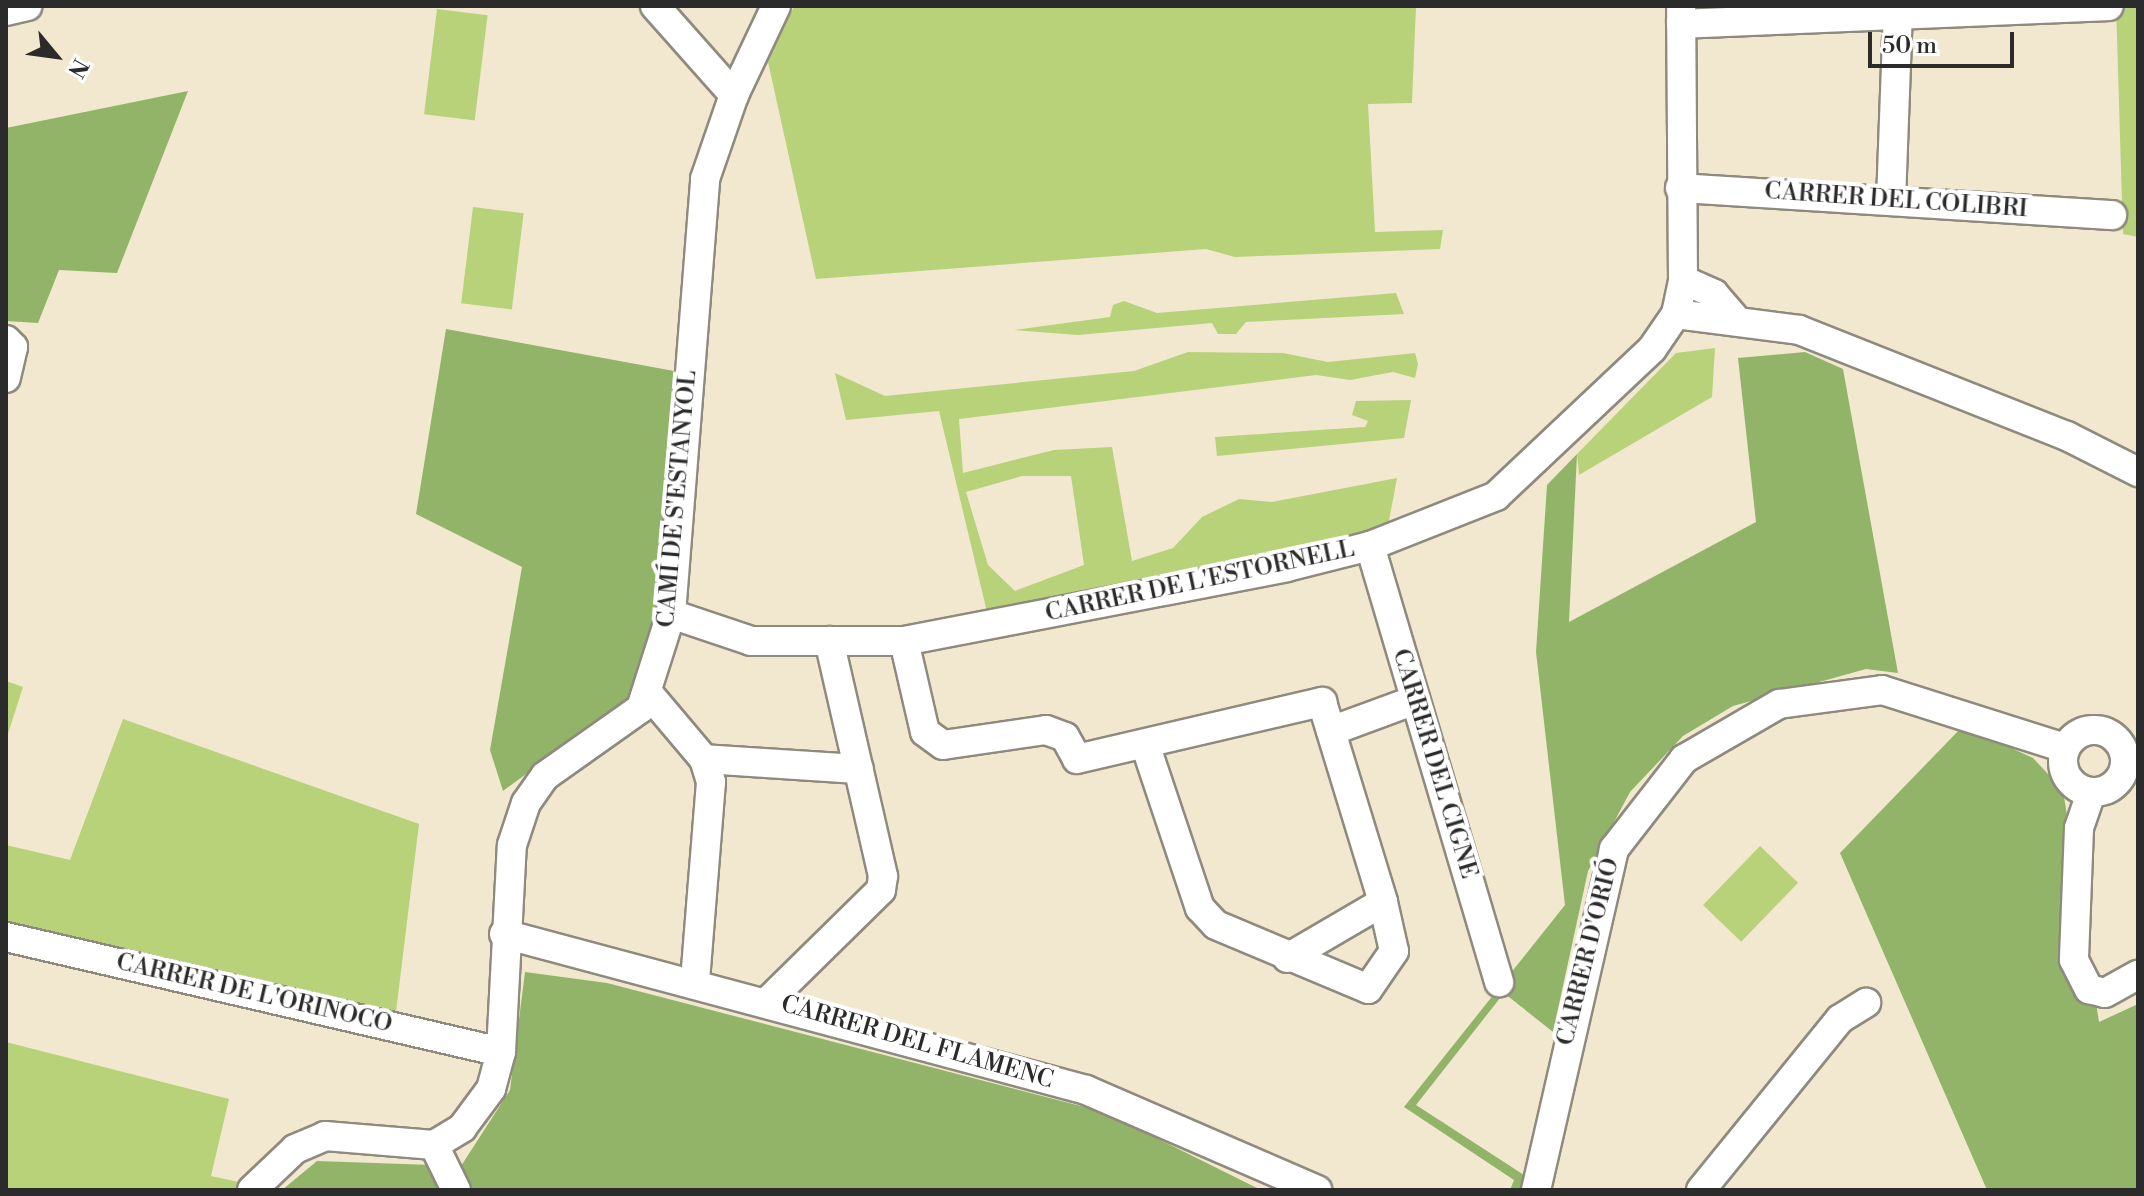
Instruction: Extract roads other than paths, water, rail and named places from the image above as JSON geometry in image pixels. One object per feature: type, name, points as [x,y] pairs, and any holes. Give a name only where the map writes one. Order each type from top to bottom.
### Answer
[{"type":"street","points":[[6,11],[27,6]]},
{"type":"street","points":[[655,6],[734,95]]},
{"type":"street","name":"CAMÍ DE S'ESTANYOL","points":[[434,1145],[484,1102],[501,1052],[504,934],[512,845],[533,789],[631,718],[649,694],[671,614],[705,179],[734,95],[776,6]]},
{"type":"street","points":[[1681,15],[2109,6]]},
{"type":"street","points":[[1891,201],[1898,11]]},
{"type":"street","name":"CARRER DE L'ESTORNELL","points":[[671,614],[751,641],[904,641],[1370,546],[1521,481],[1652,349],[1676,314],[1683,280],[1681,15]]},
{"type":"street","name":"CARRER DEL COLIBRI","points":[[1680,188],[2112,215]]},
{"type":"street","points":[[1683,280],[1714,294],[1733,316]]},
{"type":"street","points":[[1676,314],[1733,316],[1799,330],[2067,436],[2138,472]]},
{"type":"street","points":[[6,340],[13,347],[6,378]]},
{"type":"street","points":[[2067,436],[2138,451]]},
{"type":"street","name":"CARRER DEL CIGNE","points":[[1370,546],[1499,982]]},
{"type":"street","points":[[768,1001],[881,890],[859,769],[829,641]]},
{"type":"street","points":[[904,641],[934,743],[1046,730],[1065,737],[1077,759],[1322,702],[1383,902],[1394,951],[1368,989],[1287,958],[1207,919],[1145,744]]},
{"type":"street","name":"CARRER D'ORIÓ","points":[[1536,1190],[1614,849],[1684,759],[1779,704],[1882,690],[2065,748]]},
{"type":"street","points":[[649,694],[704,759],[711,782],[695,981]]},
{"type":"street","points":[[1331,731],[1415,700]]},
{"type":"street","points":[[2099,730],[2117,739],[2132,754],[2117,784],[2091,793],[2067,777],[2065,748],[2079,733],[2099,730]]},
{"type":"street","points":[[704,759],[859,769]]},
{"type":"street","points":[[2091,793],[2079,828],[2074,960],[2089,989],[2105,993],[2138,975]]},
{"type":"street","points":[[1287,958],[1383,902]]},
{"type":"street","name":"CARRER DEL FLAMENC","points":[[504,934],[695,981],[1086,1090],[1317,1190]]},
{"type":"street","name":"CARRER DE L'ORINOCO","points":[[6,937],[501,1052]]},
{"type":"street","points":[[1701,1190],[1840,1019],[1866,1003]]},
{"type":"street","points":[[252,1190],[295,1149],[325,1136],[434,1145],[456,1190]]}]
